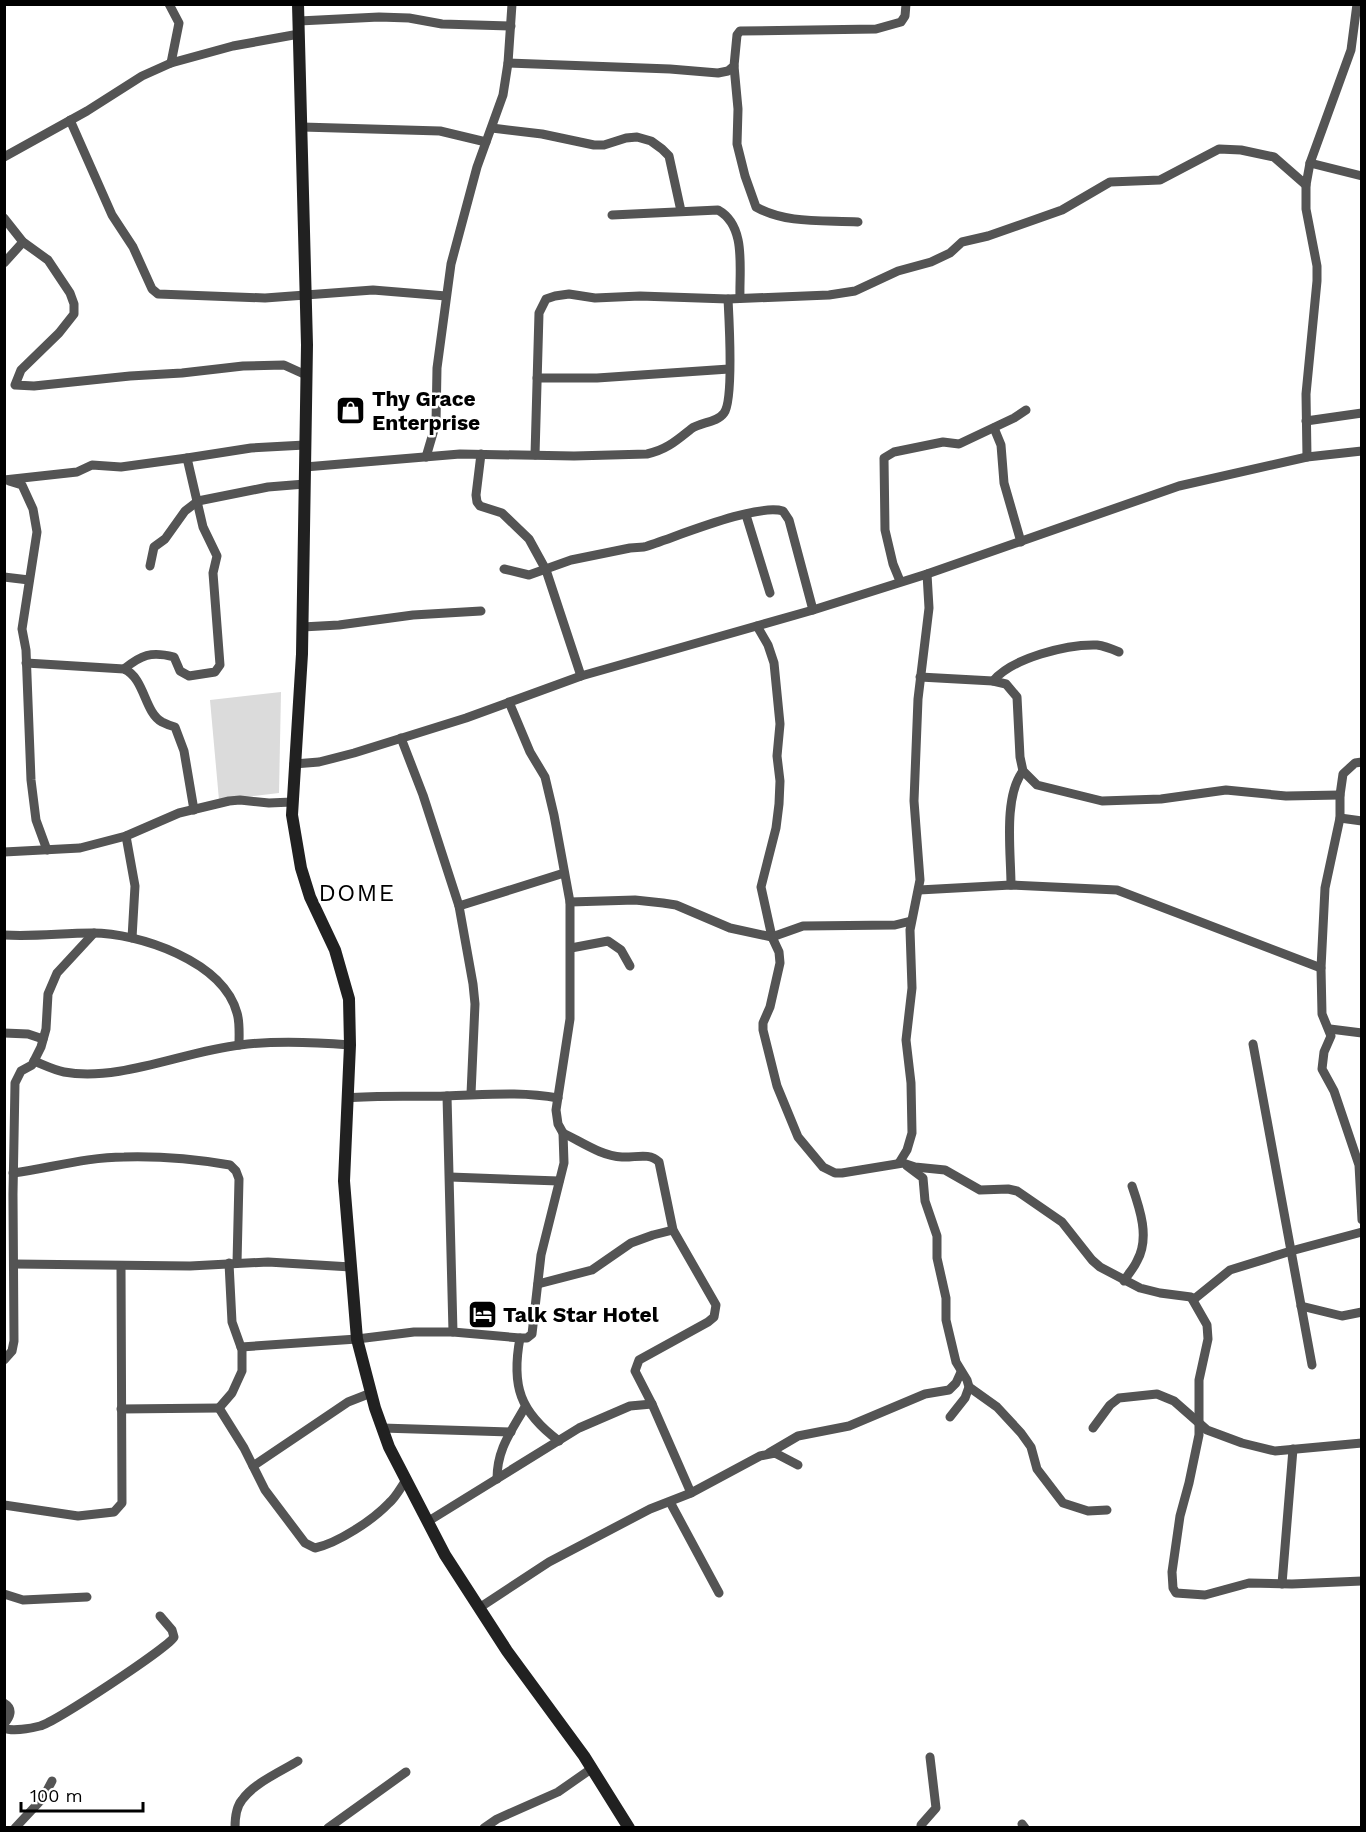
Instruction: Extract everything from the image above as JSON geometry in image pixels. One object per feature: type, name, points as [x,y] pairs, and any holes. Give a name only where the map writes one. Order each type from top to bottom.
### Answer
[{"type":"street","points":[[169,4],[179,24],[171,63]]},
{"type":"street","points":[[298,4],[306,375],[302,627],[292,802],[293,827],[301,868],[310,897],[335,950],[349,999],[351,1045],[344,1181],[357,1339],[370,1393],[390,1448],[445,1555],[507,1651],[591,1769],[629,1827]]},
{"type":"street","points":[[426,457],[436,423],[436,387],[446,296],[457,237],[477,167],[503,95],[508,63],[512,4]]},
{"type":"street","points":[[858,222],[798,219],[771,215],[756,207],[737,144],[738,109],[734,66],[736,35],[740,31],[876,29],[902,22],[906,4]]},
{"type":"street","points":[[1307,457],[1306,394],[1317,266],[1306,209],[1306,185],[1310,163],[1351,50],[1357,4]]},
{"type":"street","points":[[4,157],[142,76],[171,63],[299,27],[379,17],[409,18],[442,24],[511,26]]},
{"type":"street","points":[[508,63],[718,73],[728,71],[734,66]]},
{"type":"street","points":[[70,120],[112,215],[133,247],[154,292],[218,297],[306,296],[373,290],[446,296]]},
{"type":"street","points":[[302,127],[440,131],[486,142]]},
{"type":"street","points":[[492,128],[542,134],[594,145],[604,145],[637,137],[651,141],[669,156],[681,211]]},
{"type":"street","points":[[535,456],[539,313],[546,299],[569,294],[595,298],[640,296],[728,299],[829,295],[855,291],[898,271],[931,262],[950,253],[962,242],[988,236],[1062,210],[1110,182],[1160,180],[1219,149],[1241,150],[1274,157],[1306,185]]},
{"type":"street","points":[[1310,163],[1362,176]]},
{"type":"street","points":[[612,215],[718,210],[725,214],[732,222],[738,238],[740,298]]},
{"type":"street","points":[[4,218],[23,242],[42,254],[70,293],[74,304],[74,315],[59,333],[25,365],[15,385]]},
{"type":"street","points":[[4,263],[23,242]]},
{"type":"street","points":[[305,467],[481,454],[535,456],[647,454],[659,451],[679,440],[691,429],[719,418],[724,413],[728,403],[728,299]]},
{"type":"street","points":[[4,390],[15,385],[34,386],[243,366],[284,365],[306,375]]},
{"type":"street","points":[[537,378],[597,378],[729,369]]},
{"type":"street","points":[[900,581],[893,564],[885,530],[884,458],[894,452],[943,442],[959,444],[1026,410]]},
{"type":"street","points":[[1306,420],[1362,413]]},
{"type":"street","points":[[994,428],[1000,445],[1004,483],[1021,542]]},
{"type":"street","points":[[6,480],[77,472],[92,465],[121,467],[250,448],[305,445]]},
{"type":"street","points":[[294,764],[319,762],[401,738],[581,675],[813,610],[927,574],[1179,486],[1307,457],[1362,451]]},
{"type":"street","points":[[481,454],[477,502],[480,506],[502,513],[527,536],[546,570],[581,675]]},
{"type":"street","points":[[124,669],[137,658],[147,655],[174,657],[180,671],[189,676],[211,673],[218,670],[220,665],[213,573],[217,556],[205,534],[187,458]]},
{"type":"street","points":[[6,480],[21,485],[36,520],[37,532],[22,629],[26,650],[36,820],[47,850]]},
{"type":"street","points":[[150,566],[154,547],[165,539],[185,511],[198,501],[267,487],[305,484]]},
{"type":"street","points":[[504,569],[524,575],[546,570],[571,560],[650,545],[678,534],[746,514],[777,509],[787,514],[813,610]]},
{"type":"street","points":[[746,514],[770,593]]},
{"type":"street","points":[[901,1163],[912,1133],[911,1083],[906,1040],[912,988],[911,921],[919,890],[914,801],[918,699],[929,608],[927,574]]},
{"type":"street","points":[[4,577],[29,580]]},
{"type":"street","points":[[302,627],[339,625],[413,615],[481,611]]},
{"type":"street","points":[[757,626],[768,645],[774,663],[780,711],[777,756],[780,781],[779,804],[776,828],[761,887],[780,963],[763,1030],[777,1086],[798,1137],[823,1167],[835,1173],[901,1163],[945,1170],[980,1190],[1017,1191],[1062,1222],[1100,1267],[1124,1281],[1160,1293],[1187,1295],[1193,1300],[1207,1325],[1208,1339],[1199,1380],[1199,1435],[1179,1516],[1172,1572],[1173,1588],[1176,1593],[1205,1595],[1249,1583],[1362,1581]]},
{"type":"street","points":[[993,681],[999,674],[1026,660],[1074,646],[1097,645],[1119,652]]},
{"type":"street","points":[[26,663],[124,669],[133,674],[154,715],[161,722],[175,727],[184,751],[194,810]]},
{"type":"street","points":[[920,677],[993,681],[1006,684],[1017,697],[1020,757],[1023,771],[1037,785],[1102,801],[1161,799],[1226,790],[1286,796],[1340,795]]},
{"type":"street","points":[[509,702],[530,752],[545,777],[570,903],[570,1019],[556,1110],[558,1124],[564,1133],[605,1155],[655,1158],[662,1170],[673,1230],[716,1305],[714,1317],[708,1322],[639,1360],[634,1371],[652,1404],[691,1493]]},
{"type":"street","points":[[401,738],[459,906],[475,1004],[471,1094]]},
{"type":"street","points":[[1362,762],[1355,763],[1343,774],[1340,818],[1325,888],[1321,968],[1322,1014],[1331,1036],[1324,1053],[1322,1068],[1334,1091],[1359,1165],[1362,1220]]},
{"type":"street","points":[[1011,885],[1012,807],[1014,789],[1023,771]]},
{"type":"street","points":[[4,852],[80,848],[126,836],[178,813],[240,800],[269,803],[292,802]]},
{"type":"street","points":[[1340,818],[1362,821]]},
{"type":"street","points":[[126,836],[135,886],[132,938]]},
{"type":"street","points":[[459,906],[564,873]]},
{"type":"street","points":[[919,890],[1011,885],[1117,890],[1321,968]]},
{"type":"street","points":[[570,903],[635,900],[663,903],[683,908],[730,928],[772,937],[803,926],[895,925],[911,921]]},
{"type":"street","points":[[4,934],[29,937],[94,933],[132,938],[186,958],[212,975],[231,997],[238,1014],[239,1045]]},
{"type":"street","points":[[4,1360],[12,1351],[14,1341],[14,1264],[9,1194],[14,1173],[15,1083],[18,1075],[32,1065],[43,1039],[46,1029],[48,994],[52,983],[67,960],[94,933]]},
{"type":"street","points":[[571,948],[608,941],[621,950],[630,966]]},
{"type":"street","points":[[1330,1029],[1362,1033]]},
{"type":"street","points":[[4,1033],[28,1034],[43,1039]]},
{"type":"street","points":[[34,1061],[64,1072],[96,1074],[239,1045],[296,1041],[351,1045]]},
{"type":"street","points":[[1253,1044],[1312,1365]]},
{"type":"street","points":[[347,1098],[471,1094],[537,1094],[558,1098]]},
{"type":"street","points":[[447,1096],[453,1332]]},
{"type":"street","points":[[241,1347],[453,1332],[527,1338],[532,1334],[541,1255],[564,1163],[564,1133]]},
{"type":"street","points":[[14,1173],[79,1161],[123,1157],[170,1158],[230,1165],[236,1171],[238,1179],[232,1322],[241,1347],[241,1375],[232,1393],[219,1408],[121,1409]]},
{"type":"street","points":[[901,1163],[923,1178],[925,1201],[937,1236],[939,1271],[946,1298],[946,1320],[956,1362],[969,1387],[965,1398],[950,1417]]},
{"type":"street","points":[[450,1177],[559,1181]]},
{"type":"street","points":[[1124,1281],[1137,1261],[1143,1236],[1138,1202],[1132,1186]]},
{"type":"street","points":[[538,1284],[592,1270],[631,1243],[653,1234],[673,1230]]},
{"type":"street","points":[[1193,1300],[1230,1270],[1362,1232]]},
{"type":"street","points":[[14,1264],[190,1266],[268,1262],[351,1267]]},
{"type":"street","points":[[4,1505],[78,1516],[105,1514],[117,1509],[123,1499],[121,1266]]},
{"type":"street","points":[[1301,1306],[1342,1316],[1362,1312]]},
{"type":"street","points":[[520,1338],[516,1363],[525,1407],[543,1429],[560,1441]]},
{"type":"street","points":[[479,1608],[549,1562],[650,1509],[691,1493],[798,1436],[849,1426],[925,1394],[950,1390],[961,1372]]},
{"type":"street","points":[[969,1387],[997,1407],[1021,1433],[1031,1446],[1036,1469],[1063,1503],[1088,1511],[1107,1510]]},
{"type":"street","points":[[253,1466],[348,1402],[370,1393]]},
{"type":"street","points":[[1093,1428],[1110,1405],[1119,1398],[1143,1394],[1167,1397],[1207,1430],[1257,1447],[1275,1451],[1362,1443]]},
{"type":"street","points":[[427,1522],[579,1428],[630,1406],[652,1404]]},
{"type":"street","points":[[498,1479],[497,1464],[502,1446],[525,1407]]},
{"type":"street","points":[[219,1408],[266,1490],[305,1543],[315,1548],[334,1542],[363,1524],[389,1503],[406,1480]]},
{"type":"street","points":[[382,1428],[511,1432]]},
{"type":"street","points":[[1282,1584],[1293,1449]]},
{"type":"street","points":[[769,1453],[781,1454],[798,1465]]},
{"type":"street","points":[[670,1502],[719,1593]]},
{"type":"street","points":[[4,1594],[22,1600],[87,1596]]},
{"type":"street","points":[[4,1703],[9,1706],[10,1711],[4,1726],[13,1731],[44,1724],[64,1714],[172,1642],[174,1637],[172,1630],[159,1616]]},
{"type":"street","points":[[921,1827],[936,1808],[930,1757]]},
{"type":"street","points":[[234,1827],[240,1801],[251,1790],[297,1761]]},
{"type":"street","points":[[484,1827],[558,1792],[591,1769]]},
{"type":"street","points":[[328,1827],[406,1772]]},
{"type":"street","points":[[15,1827],[43,1798],[52,1781]]},
{"type":"shaded area","points":[[281,692],[279,793],[219,800],[210,700]]},
{"type":"place","name":"Thy Grace Enterprise","points":[[351,410]]},
{"type":"place","name":"Talk Star Hotel","points":[[482,1314]]},
{"type":"district","name":"DOME","points":[[357,893]]}]
